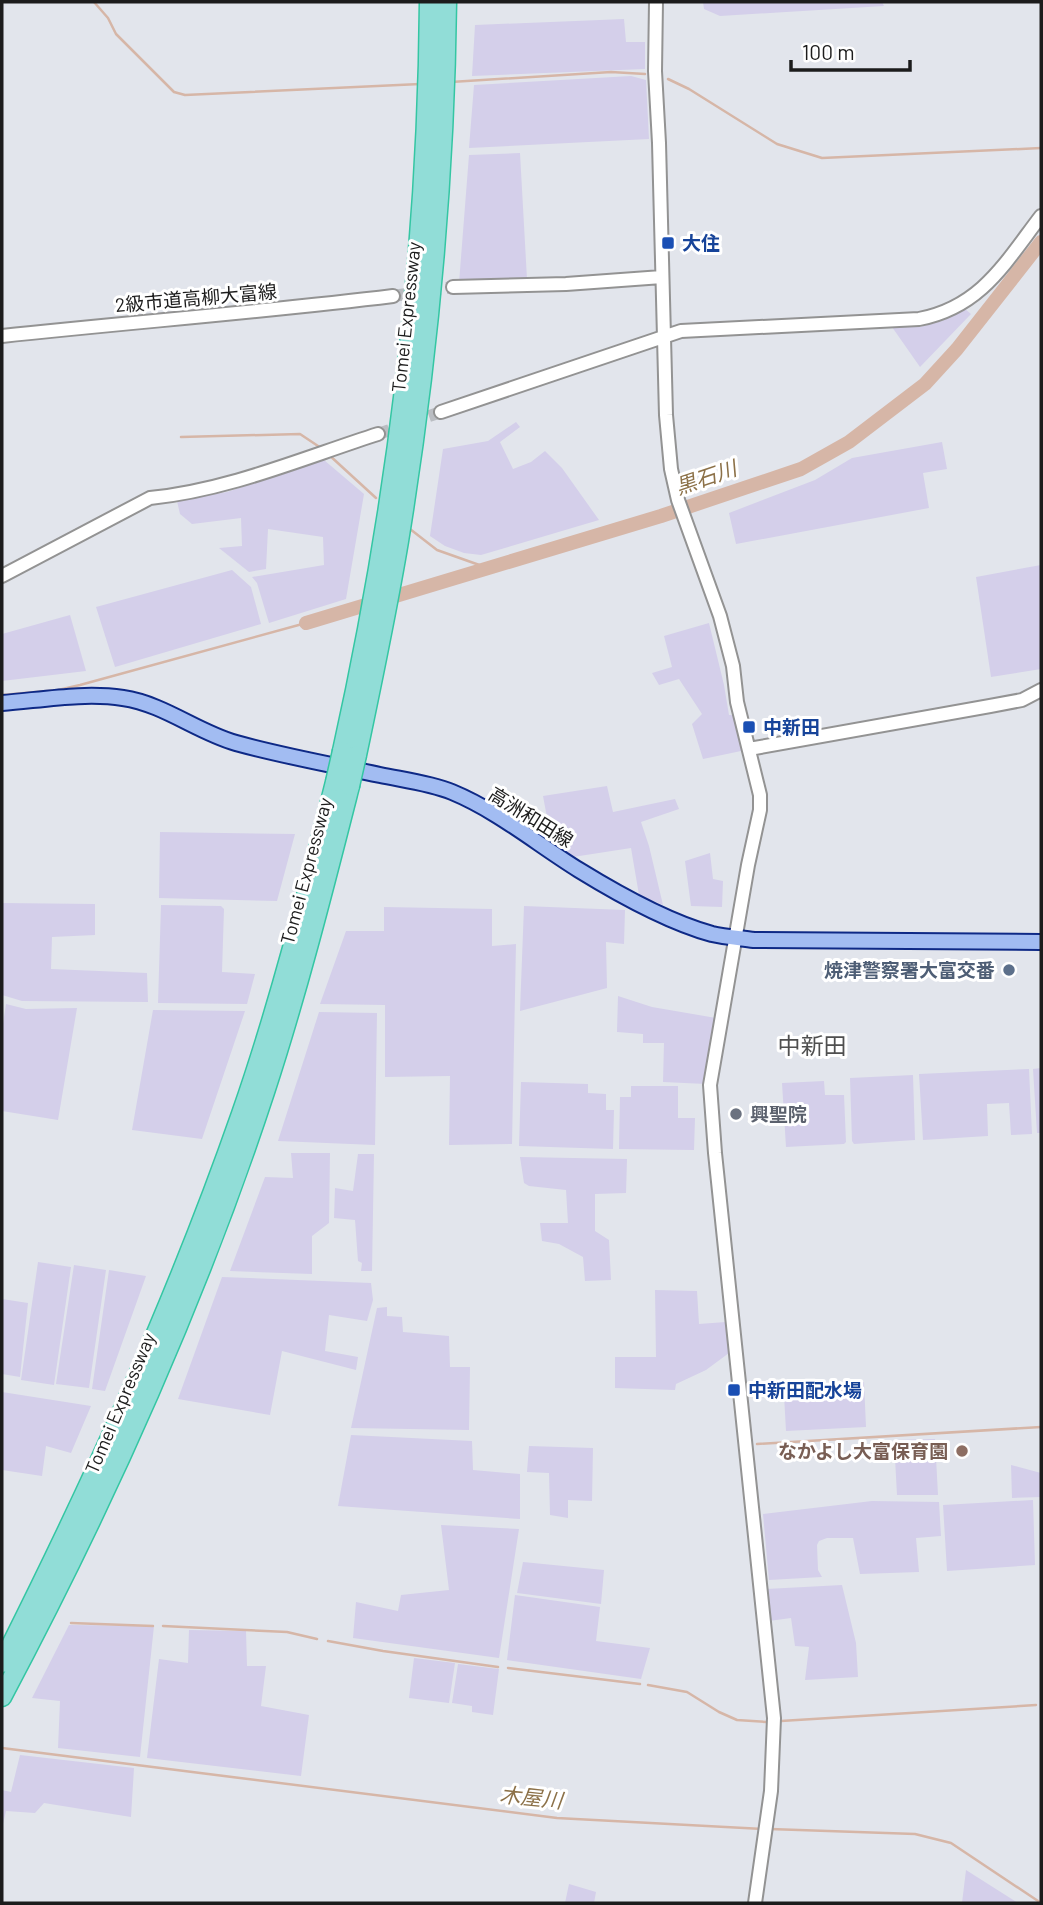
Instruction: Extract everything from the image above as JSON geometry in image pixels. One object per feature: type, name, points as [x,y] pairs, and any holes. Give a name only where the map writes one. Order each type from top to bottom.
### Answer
[{"type":"highway","name":"Tomei Expressway","points":[[2,1663],[114,1432],[210,1200],[270,1024],[343,784],[342,751],[371,613],[384,586],[414,309],[427,123],[429,2]]},
{"type":"highway","name":"Tomei Expressway","points":[[2,1698],[91,1521],[191,1290],[239,1167],[316,920],[384,586],[422,382],[440,165],[447,2]]},
{"type":"main road","name":"高洲和田線","points":[[2,703],[84,697],[121,698],[156,708],[235,743],[453,792],[502,819],[579,870],[679,922],[712,934],[754,940],[1041,942]]},
{"type":"street","points":[[656,2],[655,71],[668,447],[678,500],[720,616],[733,666],[737,702],[760,795],[760,810],[710,1085],[774,1718],[771,1791],[755,1903]]},
{"type":"street","points":[[441,412],[681,331],[936,316],[955,308],[982,289],[1041,216]]},
{"type":"street","points":[[453,287],[566,284],[662,277]]},
{"type":"street","name":"2級市道高柳大富線","points":[[2,337],[393,296]]},
{"type":"street","points":[[2,576],[150,498],[173,496],[236,481],[378,434]]},
{"type":"street","points":[[748,749],[1021,700],[1041,690]]},
{"type":"shaded area","points":[[703,2],[882,2],[884,6],[720,16],[704,9]]},
{"type":"shaded area","points":[[624,19],[626,42],[645,42],[645,69],[472,76],[475,25]]},
{"type":"shaded area","points":[[631,76],[646,80],[649,139],[469,148],[474,85]]},
{"type":"shaded area","points":[[520,153],[527,279],[459,283],[469,155]]},
{"type":"shaded area","points":[[965,309],[971,314],[920,367],[892,327],[920,327],[942,321]]},
{"type":"shaded area","points":[[516,422],[520,427],[500,442],[513,469],[531,462],[545,451],[562,468],[599,520],[481,555],[464,553],[445,546],[430,536],[443,449],[488,441]]},
{"type":"shaded area","points":[[942,442],[947,469],[923,473],[929,508],[736,544],[729,513],[815,480],[852,458]]},
{"type":"shaded area","points":[[324,460],[364,494],[346,599],[269,623],[257,583],[252,577],[324,565],[323,537],[268,529],[266,569],[249,572],[219,548],[242,546],[241,518],[192,524],[180,514],[177,501],[227,492]]},
{"type":"shaded area","points":[[1041,565],[1041,669],[991,677],[976,577]]},
{"type":"shaded area","points":[[232,570],[251,587],[261,624],[115,667],[96,607]]},
{"type":"shaded area","points":[[70,615],[86,671],[2,681],[2,634]]},
{"type":"shaded area","points":[[709,623],[729,715],[733,715],[743,749],[703,759],[692,724],[702,714],[679,679],[659,685],[652,673],[672,667],[664,636]]},
{"type":"shaded area","points":[[607,786],[613,812],[675,799],[679,809],[641,822],[663,905],[639,895],[631,848],[573,857],[552,844],[543,796]]},
{"type":"shaded area","points":[[160,832],[295,834],[277,901],[159,898]]},
{"type":"shaded area","points":[[710,853],[713,879],[723,881],[722,907],[691,906],[685,861]]},
{"type":"shaded area","points":[[2,903],[95,904],[95,935],[52,937],[51,969],[147,973],[148,1002],[22,1001],[2,995]]},
{"type":"shaded area","points":[[161,905],[221,906],[224,909],[222,972],[255,974],[247,1004],[158,1003]]},
{"type":"shaded area","points":[[524,906],[625,910],[624,944],[606,942],[607,988],[520,1011]]},
{"type":"shaded area","points":[[384,907],[492,909],[492,946],[516,944],[512,1144],[449,1145],[450,1076],[385,1077],[385,1005],[320,1004],[346,931],[384,931]]},
{"type":"shaded area","points":[[618,996],[652,1007],[716,1018],[706,1084],[663,1082],[664,1043],[643,1043],[643,1034],[617,1032]]},
{"type":"shaded area","points":[[6,1004],[26,1009],[77,1008],[58,1120],[2,1111],[2,1030]]},
{"type":"shaded area","points":[[153,1010],[245,1011],[202,1139],[132,1130]]},
{"type":"shaded area","points":[[319,1012],[377,1013],[375,1145],[278,1141]]},
{"type":"shaded area","points":[[1041,1068],[1041,1133],[1037,1133],[1033,1069]]},
{"type":"shaded area","points":[[1029,1069],[1032,1134],[1011,1135],[1009,1103],[987,1104],[988,1136],[923,1140],[919,1074]]},
{"type":"shaded area","points":[[913,1075],[915,1140],[854,1144],[850,1078]]},
{"type":"shaded area","points":[[824,1081],[825,1095],[844,1095],[846,1142],[786,1147],[782,1083]]},
{"type":"shaded area","points":[[521,1082],[588,1084],[588,1093],[606,1094],[606,1110],[614,1110],[613,1149],[519,1146]]},
{"type":"shaded area","points":[[631,1086],[678,1086],[678,1118],[695,1118],[694,1150],[619,1149],[620,1097],[631,1097]]},
{"type":"shaded area","points":[[291,1153],[330,1153],[329,1223],[312,1236],[312,1274],[230,1271],[265,1177],[293,1178]]},
{"type":"shaded area","points":[[358,1154],[374,1154],[372,1271],[361,1271],[355,1220],[334,1218],[335,1188],[353,1191]]},
{"type":"shaded area","points":[[520,1157],[627,1159],[626,1193],[595,1194],[595,1231],[609,1240],[611,1280],[585,1281],[583,1257],[559,1244],[542,1241],[540,1223],[568,1223],[566,1190],[529,1186],[524,1183]]},
{"type":"shaded area","points":[[38,1262],[71,1267],[54,1385],[21,1380]]},
{"type":"shaded area","points":[[74,1265],[106,1270],[89,1388],[56,1384]]},
{"type":"shaded area","points":[[109,1270],[146,1276],[105,1391],[92,1389]]},
{"type":"shaded area","points":[[222,1277],[371,1283],[373,1300],[367,1321],[329,1315],[325,1351],[358,1357],[356,1370],[282,1351],[270,1415],[178,1399]]},
{"type":"shaded area","points":[[655,1290],[697,1291],[699,1324],[726,1322],[729,1353],[706,1370],[676,1384],[675,1390],[615,1388],[615,1357],[656,1357]]},
{"type":"shaded area","points":[[2,1299],[28,1303],[20,1377],[2,1374]]},
{"type":"shaded area","points":[[387,1307],[387,1316],[402,1317],[403,1332],[449,1336],[450,1367],[470,1367],[469,1430],[351,1428],[377,1308]]},
{"type":"shaded area","points":[[864,1382],[866,1427],[786,1431],[784,1395]]},
{"type":"shaded area","points":[[2,1392],[91,1406],[71,1453],[46,1446],[42,1476],[2,1470]]},
{"type":"shaded area","points":[[351,1435],[472,1441],[473,1470],[520,1474],[520,1519],[338,1506]]},
{"type":"shaded area","points":[[935,1439],[938,1495],[897,1495],[894,1440]]},
{"type":"shaded area","points":[[529,1446],[593,1448],[592,1501],[568,1500],[568,1518],[550,1515],[549,1473],[527,1472]]},
{"type":"shaded area","points":[[1011,1465],[1041,1473],[1041,1497],[1012,1498]]},
{"type":"shaded area","points":[[1033,1500],[1035,1565],[947,1571],[943,1505]]},
{"type":"shaded area","points":[[872,1501],[939,1502],[941,1536],[916,1538],[919,1572],[860,1574],[853,1538],[827,1538],[819,1541],[817,1545],[818,1570],[822,1577],[769,1580],[763,1514]]},
{"type":"shaded area","points":[[441,1525],[519,1529],[499,1658],[353,1638],[356,1602],[398,1611],[401,1595],[449,1590]]},
{"type":"shaded area","points":[[523,1562],[604,1570],[601,1604],[517,1593]]},
{"type":"shaded area","points":[[842,1585],[856,1643],[858,1677],[805,1680],[809,1647],[795,1646],[791,1618],[769,1621],[766,1589]]},
{"type":"shaded area","points":[[515,1595],[600,1607],[596,1641],[650,1648],[641,1679],[507,1660]]},
{"type":"shaded area","points":[[69,1625],[154,1626],[140,1757],[58,1748],[60,1701],[32,1698]]},
{"type":"shaded area","points":[[189,1630],[246,1631],[247,1666],[266,1666],[261,1706],[309,1715],[301,1776],[147,1758],[159,1659],[188,1663]]},
{"type":"shaded area","points":[[414,1658],[455,1663],[449,1703],[409,1698]]},
{"type":"shaded area","points":[[458,1664],[499,1669],[493,1715],[472,1712],[472,1706],[452,1703]]},
{"type":"shaded area","points":[[20,1755],[134,1768],[131,1817],[44,1803],[35,1813],[6,1811],[2,1828],[2,1790],[11,1792]]},
{"type":"shaded area","points":[[966,1870],[1018,1903],[962,1903]]},
{"type":"shaded area","points":[[569,1884],[596,1892],[594,1903],[565,1903]]},
{"type":"waterway","points":[[94,2],[108,18],[116,34],[174,92],[185,95],[420,84]]},
{"type":"waterway","points":[[451,82],[611,72],[645,74]]},
{"type":"waterway","points":[[668,79],[689,89],[777,144],[822,158],[1041,148]]},
{"type":"waterway","name":"黒石川","points":[[306,623],[661,516],[801,469],[849,442],[925,384],[957,349],[1041,242]]},
{"type":"waterway","points":[[181,437],[300,434],[321,448]]},
{"type":"waterway","points":[[328,454],[376,498]]},
{"type":"waterway","points":[[410,529],[437,550],[485,567]]},
{"type":"waterway","points":[[2,695],[58,690],[80,685],[306,623]]},
{"type":"waterway","points":[[757,1444],[1041,1427]]},
{"type":"waterway","points":[[71,1623],[153,1626]]},
{"type":"waterway","points":[[163,1626],[287,1632],[317,1639]]},
{"type":"waterway","points":[[328,1641],[498,1667]]},
{"type":"waterway","points":[[508,1668],[640,1684]]},
{"type":"waterway","points":[[648,1685],[687,1692],[737,1720],[766,1722]]},
{"type":"waterway","points":[[781,1721],[1036,1705]]},
{"type":"waterway","name":"木屋川","points":[[2,1748],[557,1818],[763,1829]]},
{"type":"waterway","name":"木屋川","points":[[770,1829],[915,1834],[951,1843],[1041,1903]]},
{"type":"tunnel","points":[[393,296],[453,287]]},
{"type":"tunnel","points":[[378,434],[441,412]]},
{"type":"place","name":"大住","points":[[668,243]]},
{"type":"place","name":"中新田","points":[[749,727]]},
{"type":"place","name":"焼津警察署大富交番","points":[[1009,970]]},
{"type":"place","name":"興聖院","points":[[736,1114]]},
{"type":"place","name":"中新田配水場","points":[[734,1390]]},
{"type":"place","name":"なかよし大富保育園","points":[[962,1451]]},
{"type":"district","name":"中新田","points":[[812,1046]]}]
